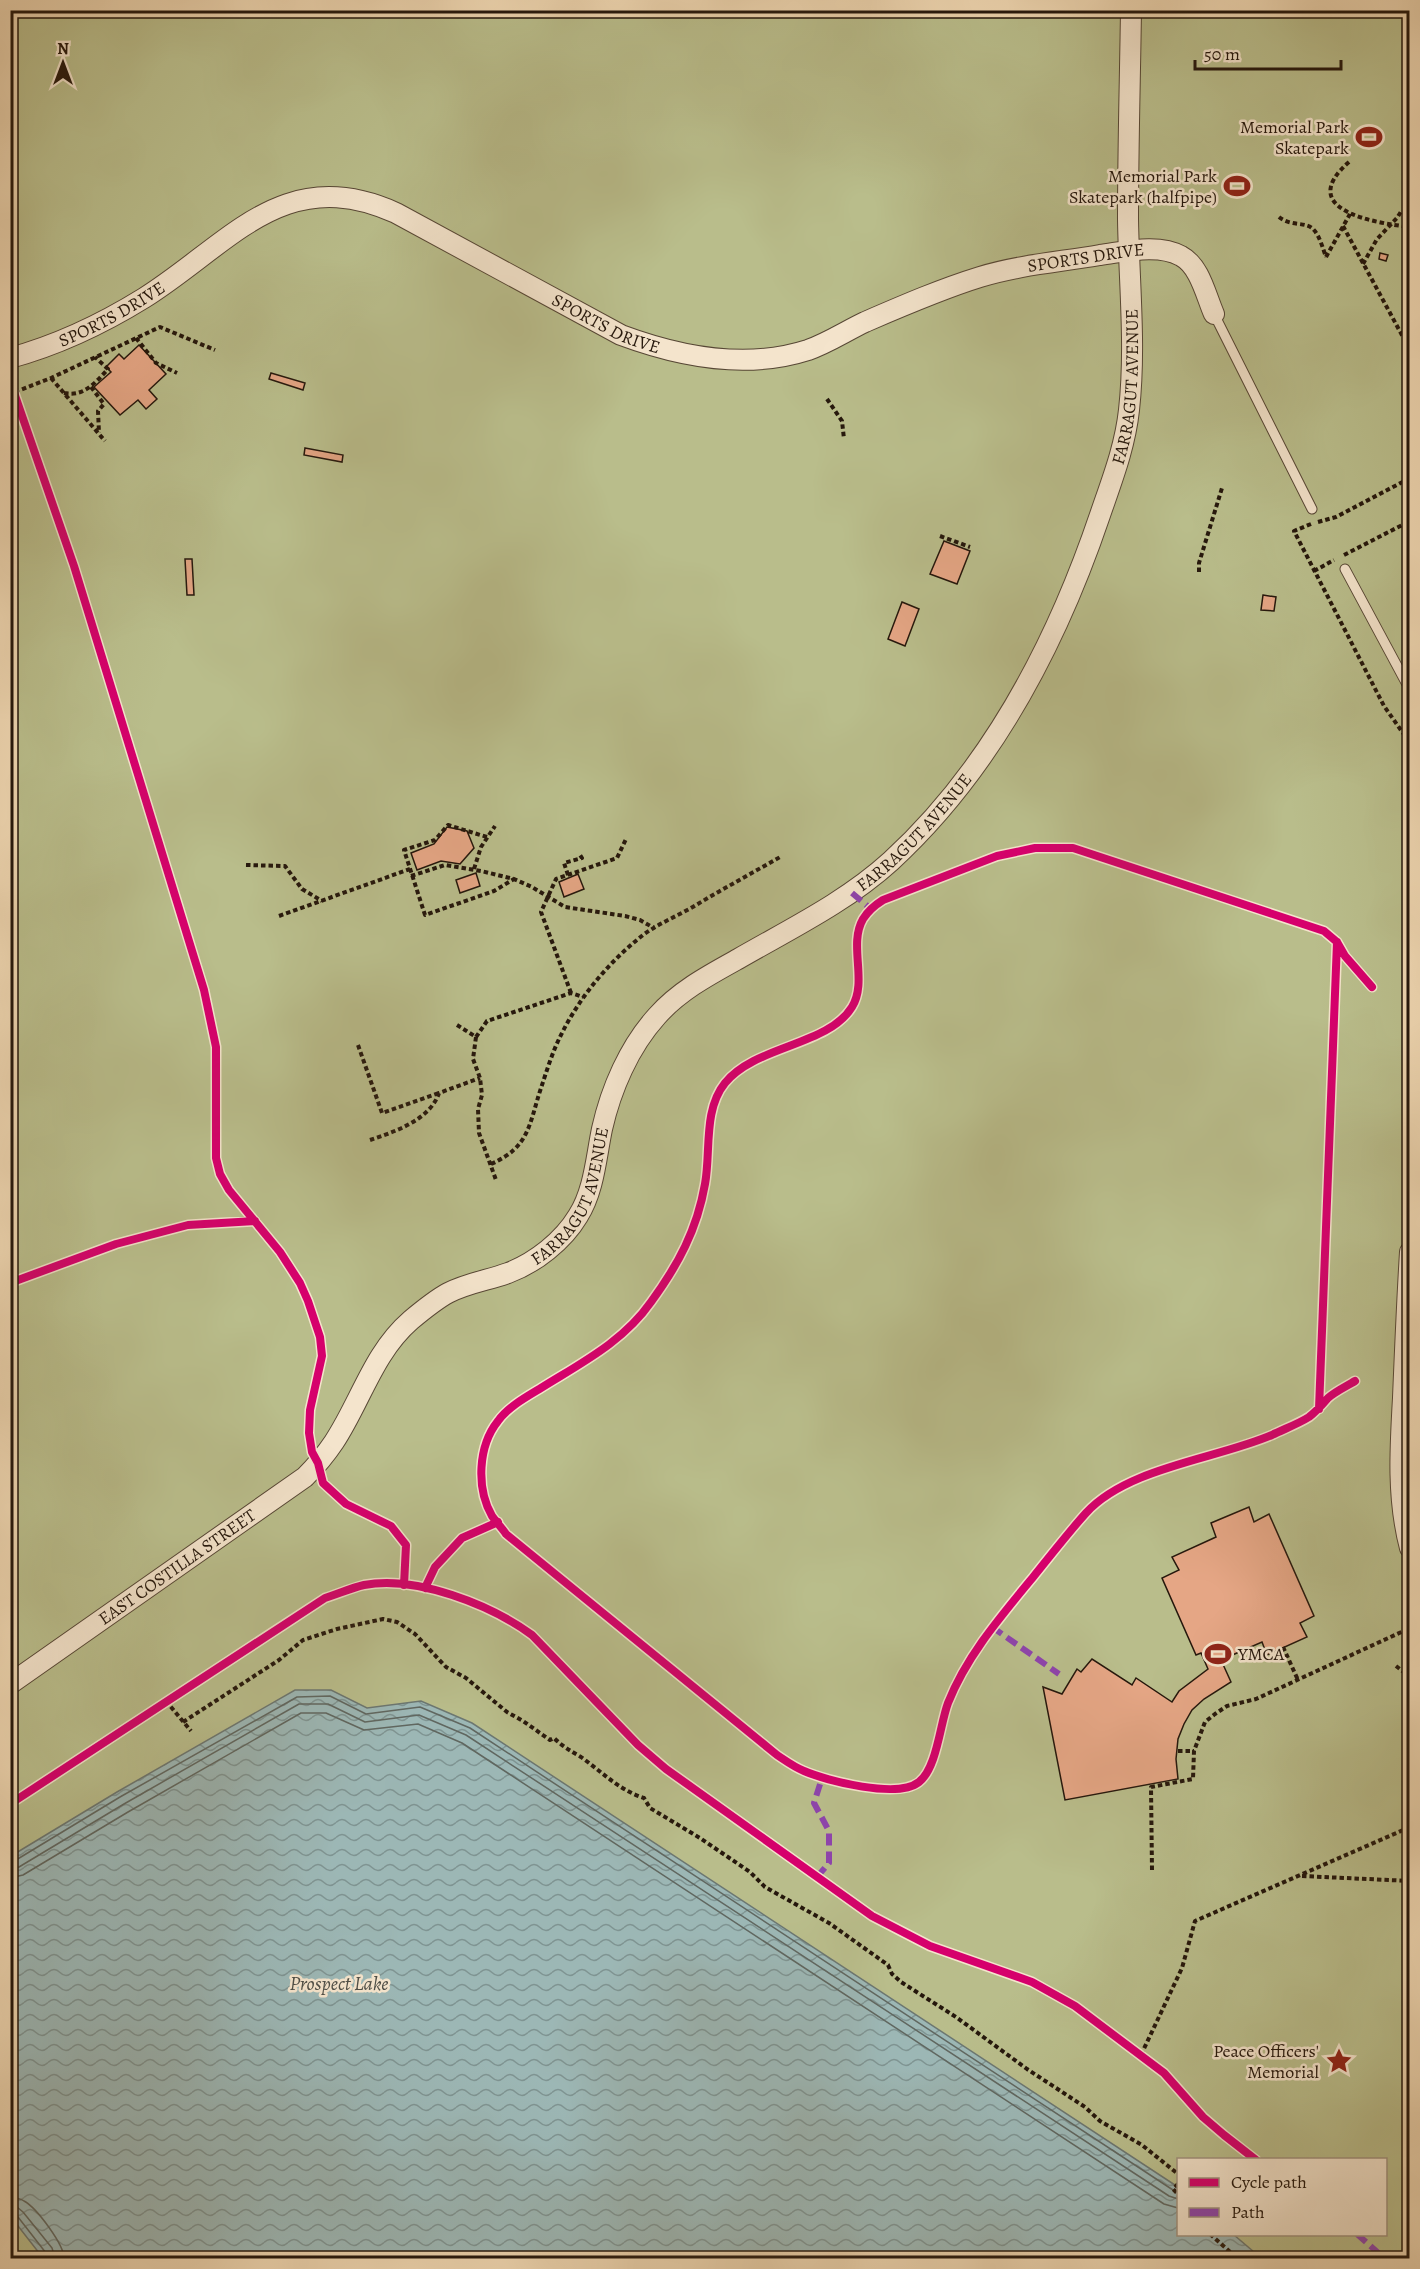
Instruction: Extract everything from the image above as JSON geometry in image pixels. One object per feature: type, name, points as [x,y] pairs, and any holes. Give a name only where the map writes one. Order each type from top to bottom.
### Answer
[{"type":"street","name":"FARRAGUT AVENUE","points":[[336,1440],[376,1361],[408,1322],[451,1292],[508,1273],[530,1263],[551,1247],[578,1217],[589,1189],[603,1125],[617,1082],[633,1047],[659,1014],[694,984],[852,892],[887,864],[927,825],[983,755],[1027,682],[1085,559],[1122,452],[1132,379],[1128,222],[1131,10]]},
{"type":"street","name":"SPORTS DRIVE","points":[[10,358],[37,351],[93,326],[145,297],[268,211],[312,197],[335,196],[376,204],[621,335],[673,352],[717,359],[755,359],[808,350],[866,322],[979,277],[1034,264],[1130,251],[1168,251],[1186,259],[1191,263],[1214,314]]},
{"type":"street","points":[[1410,1252],[1400,1456],[1402,1516],[1410,1548]]},
{"type":"street","name":"EAST COSTILLA STREET","points":[[10,1684],[285,1493],[318,1463],[336,1440]]},
{"type":"lane","points":[[1214,314],[1312,509]]},
{"type":"lane","points":[[1345,569],[1410,690]]},
{"type":"path","points":[[1349,162],[1336,176],[1331,188],[1331,196],[1338,208],[1377,223],[1410,227]]},
{"type":"path","points":[[1363,264],[1377,239],[1402,210]]},
{"type":"path","points":[[1279,217],[1291,224],[1309,226],[1315,231],[1326,258],[1350,214]]},
{"type":"path","points":[[1343,226],[1410,350]]},
{"type":"path","points":[[15,392],[51,378],[160,327],[215,350]]},
{"type":"path","points":[[135,338],[156,363],[177,373]]},
{"type":"path","points":[[63,392],[80,393],[91,387],[108,369],[95,357]]},
{"type":"path","points":[[51,378],[105,441]]},
{"type":"path","points":[[91,387],[104,404],[98,411],[99,433]]},
{"type":"path","points":[[827,399],[842,421],[844,439]]},
{"type":"path","points":[[1406,480],[1410,486]]},
{"type":"path","points":[[1199,572],[1199,563],[1222,488]]},
{"type":"path","points":[[1314,571],[1410,522]]},
{"type":"path","points":[[940,536],[970,547]]},
{"type":"path","points":[[487,837],[448,825],[435,840],[404,850],[425,915],[494,891],[514,879]]},
{"type":"path","points":[[474,869],[481,847],[495,826]]},
{"type":"path","points":[[571,993],[541,912],[556,879],[617,858],[626,839]]},
{"type":"path","points":[[568,875],[564,863],[582,858],[580,855]]},
{"type":"path","points":[[491,1164],[505,1158],[531,1127],[541,1089],[561,1035],[583,998],[621,955],[654,928],[782,856]]},
{"type":"path","points":[[246,865],[285,866],[302,889],[322,901]]},
{"type":"path","points":[[411,876],[445,865],[474,869],[514,879],[565,907],[625,916],[640,920],[654,928]]},
{"type":"path","points":[[279,916],[410,869]]},
{"type":"path","points":[[496,1180],[479,1133],[478,1109],[482,1095],[480,1078],[473,1059],[476,1037],[487,1021],[571,993],[583,998]]},
{"type":"path","points":[[457,1025],[476,1037]]},
{"type":"path","points":[[358,1046],[382,1113],[480,1078]]},
{"type":"path","points":[[370,1140],[405,1129],[436,1102],[439,1094]]},
{"type":"path","points":[[183,1722],[279,1660],[303,1640],[337,1629],[383,1619],[397,1622],[415,1634],[446,1667],[466,1678],[507,1712],[550,1740],[554,1738],[567,1751],[579,1756],[627,1793],[644,1798],[650,1808],[750,1872],[765,1887],[830,1923],[888,1965],[892,1974],[901,1982],[956,2017],[1027,2069],[1085,2107],[1100,2121],[1142,2145],[1177,2172]]},
{"type":"path","points":[[1152,1870],[1151,1787],[1193,1779],[1194,1751],[1205,1722],[1227,1706],[1256,1698],[1410,1628]]},
{"type":"path","points":[[1283,1647],[1298,1680]]},
{"type":"path","points":[[1396,1666],[1410,1677]]},
{"type":"path","points":[[166,1701],[191,1731]]},
{"type":"path","points":[[1178,1751],[1194,1751]]},
{"type":"path","points":[[1141,2055],[1182,1968],[1196,1921],[1410,1827]]},
{"type":"path","points":[[1301,1876],[1410,1881]]},
{"type":"path","points":[[1211,2236],[1237,2259]]},
{"type":"green space","points":[[1308,10],[1409,14],[1409,2258],[11,2258],[11,11]]},
{"type":"water","name":"Prospect Lake","points":[[295,1690],[331,1690],[367,1708],[421,1701],[472,1723],[1177,2186],[1177,2236],[1235,2236],[1261,2258],[43,2258],[11,2217],[11,1856]]},
{"type":"building","points":[[1380,253],[1388,255],[1386,261],[1379,259]]},
{"type":"building","points":[[139,345],[166,374],[149,390],[157,399],[146,409],[138,400],[120,415],[94,387],[111,372],[106,367],[119,354],[124,359]]},
{"type":"building","points":[[271,373],[305,383],[303,390],[269,379]]},
{"type":"building","points":[[305,448],[343,455],[342,462],[304,455]]},
{"type":"building","points":[[944,541],[970,551],[957,584],[930,574]]},
{"type":"building","points":[[185,559],[192,559],[194,595],[187,595]]},
{"type":"building","points":[[1263,595],[1276,597],[1274,611],[1261,610]]},
{"type":"building","points":[[902,602],[919,609],[905,646],[888,639]]},
{"type":"building","points":[[447,827],[467,831],[474,848],[460,864],[441,861],[417,870],[411,853],[434,844]]},
{"type":"building","points":[[476,873],[480,886],[460,893],[456,880]]},
{"type":"building","points":[[578,874],[584,889],[564,897],[559,882]]},
{"type":"building","name":"YMCA","points":[[1249,1507],[1254,1522],[1269,1514],[1314,1616],[1300,1623],[1307,1637],[1267,1655],[1262,1642],[1221,1660],[1231,1682],[1204,1699],[1192,1710],[1184,1724],[1178,1739],[1176,1759],[1178,1779],[1065,1800],[1043,1687],[1062,1694],[1077,1669],[1081,1672],[1092,1659],[1132,1685],[1136,1678],[1172,1702],[1179,1691],[1208,1669],[1201,1653],[1196,1655],[1162,1578],[1179,1570],[1172,1557],[1216,1537],[1211,1523]]},
{"type":"marked path","points":[[852,893],[871,909]]},
{"type":"marked path","points":[[992,1627],[1059,1674]]},
{"type":"marked path","points":[[817,1877],[829,1863],[829,1831],[814,1803],[822,1778]]},
{"type":"marked path","points":[[1359,2236],[1384,2258]]},
{"type":"cycle path","points":[[10,381],[74,566],[204,990],[216,1047],[216,1158],[220,1174],[229,1190],[280,1252],[300,1283],[308,1301],[320,1337],[322,1356],[310,1410],[309,1433],[312,1452],[318,1463],[323,1483],[346,1504],[391,1526],[406,1545],[404,1585]]},
{"type":"cycle path","points":[[1355,1381],[1331,1395],[1312,1415],[1272,1435],[1149,1474],[1104,1497],[1066,1536],[975,1652],[948,1703],[934,1756],[925,1775],[919,1782],[909,1787],[895,1789],[862,1787],[815,1775],[790,1764],[777,1755],[506,1534],[492,1516],[483,1493],[482,1467],[486,1442],[502,1416],[628,1329],[661,1288],[678,1261],[697,1217],[707,1172],[713,1106],[725,1083],[738,1070],[755,1061],[826,1030],[841,1020],[852,1007],[859,975],[857,951],[859,929],[867,913],[883,900],[997,856],[1035,848],[1073,848],[1324,931],[1337,942],[1345,956],[1372,987]]},
{"type":"cycle path","points":[[1319,1409],[1337,942]]},
{"type":"cycle path","points":[[10,1283],[116,1244],[188,1225],[255,1221]]},
{"type":"cycle path","points":[[425,1588],[435,1567],[462,1538],[498,1522]]},
{"type":"cycle path","points":[[10,1804],[325,1598],[364,1585],[384,1583],[406,1584],[452,1595],[496,1613],[532,1635],[638,1745],[666,1769],[872,1916],[930,1946],[1032,1982],[1075,2006],[1164,2073],[1203,2117],[1253,2158]]},
{"type":"place","name":"Memorial Park Skatepark","points":[[1369,137]]},
{"type":"place","name":"Memorial Park Skatepark (halfpipe)","points":[[1237,186]]},
{"type":"place","name":"YMCA","points":[[1218,1654]]},
{"type":"place","name":"Peace Officers' Memorial","points":[[1339,2061]]}]
